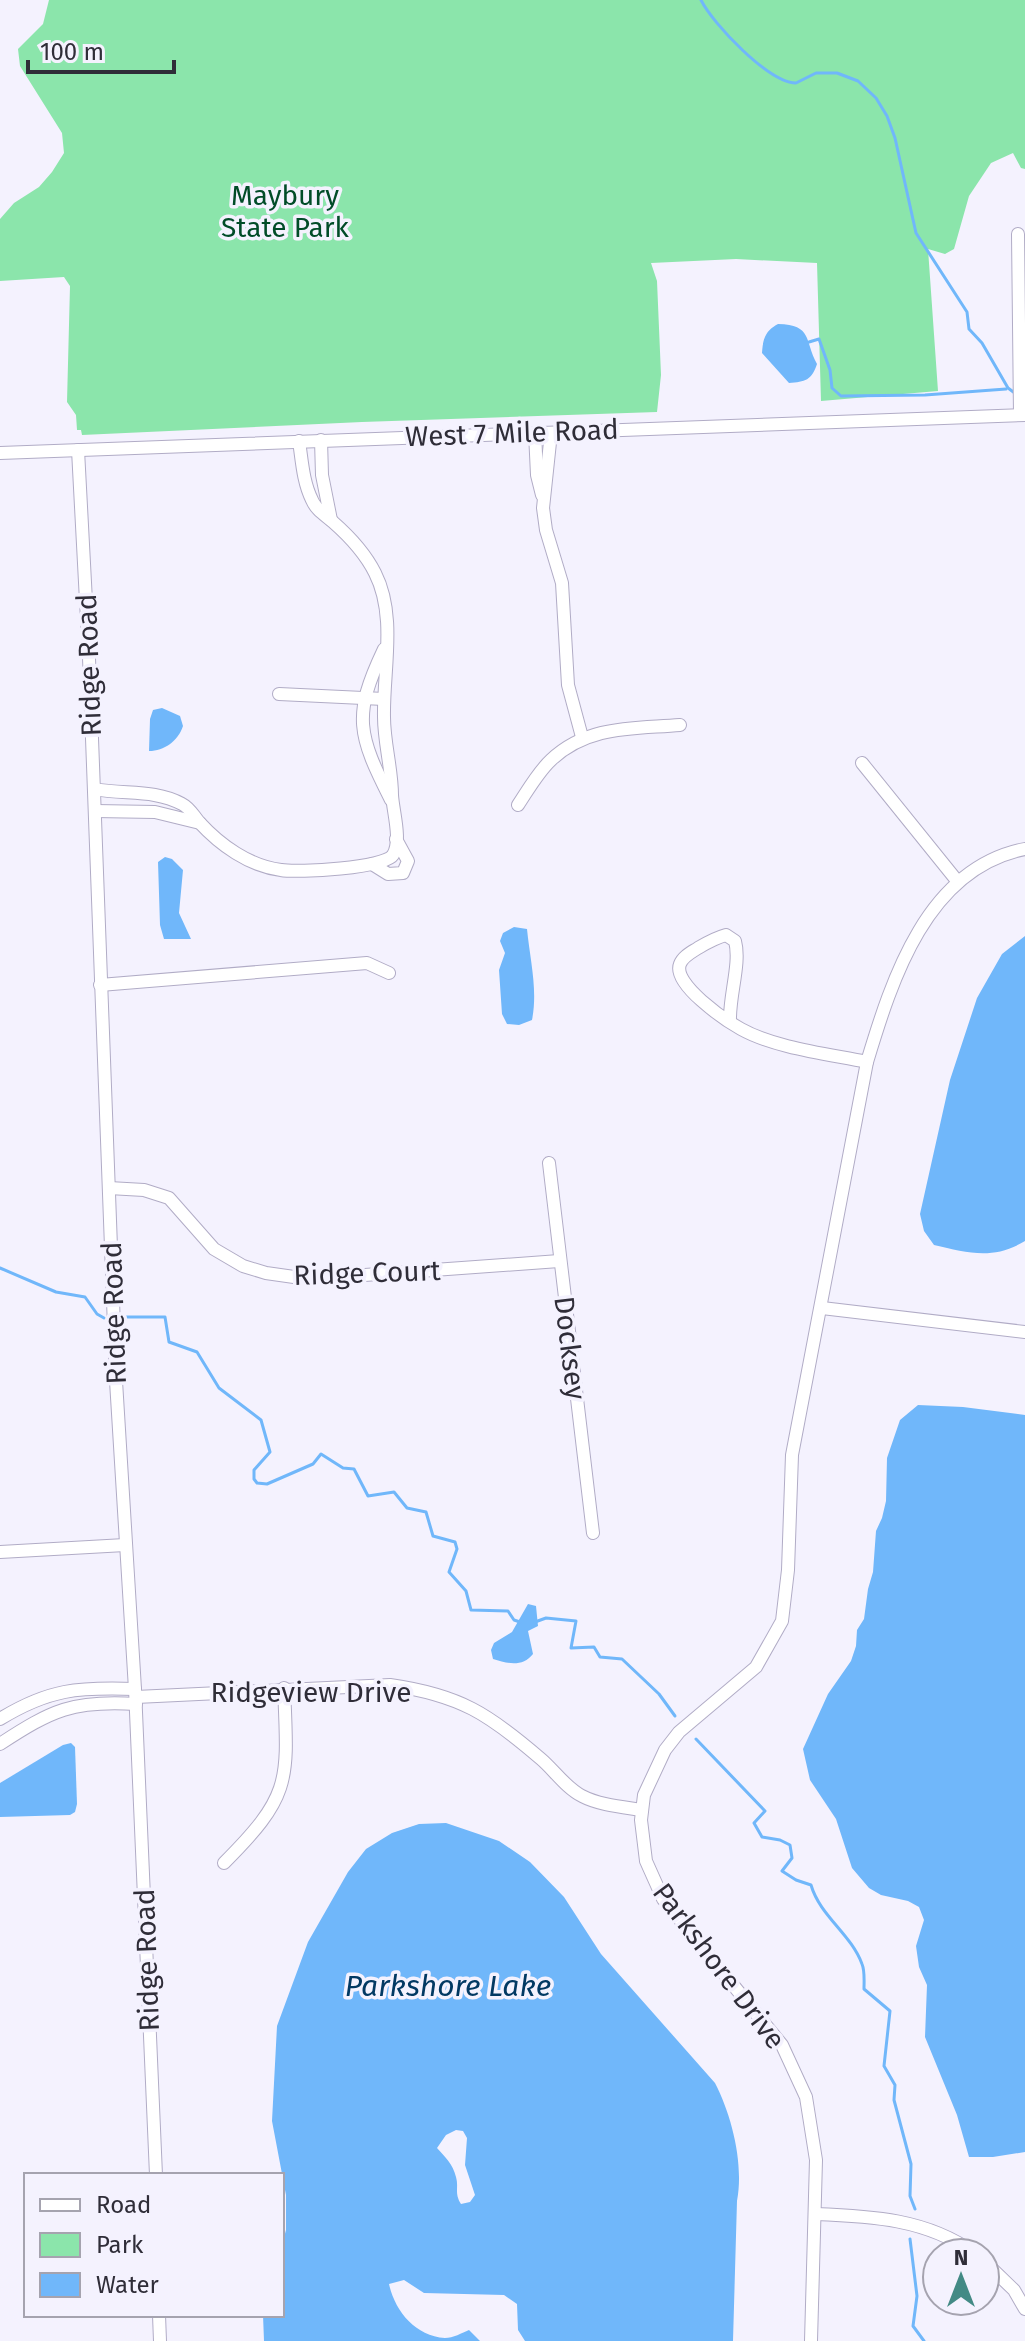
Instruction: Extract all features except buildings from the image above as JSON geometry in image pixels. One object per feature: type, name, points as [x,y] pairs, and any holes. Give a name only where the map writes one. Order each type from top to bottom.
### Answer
[{"type":"street","points":[[1018,234],[1022,415]]},
{"type":"street","name":"West 7 Mile Road","points":[[0,453],[1022,415]]},
{"type":"street","points":[[535,433],[537,475],[546,530],[563,591],[568,685],[582,737]]},
{"type":"street","points":[[543,498],[551,433]]},
{"type":"street","points":[[321,440],[322,475],[331,520]]},
{"type":"street","points":[[94,789],[158,794],[188,807],[200,823],[242,858],[270,868],[297,871],[386,862],[392,857],[396,839],[384,699],[387,644],[382,592],[375,573],[359,548],[312,502],[303,478],[299,441]]},
{"type":"street","name":"Ridge Road","points":[[78,450],[116,1383],[136,1696],[156,2173]]},
{"type":"street","points":[[387,644],[372,676],[363,712],[365,743],[392,803]]},
{"type":"street","points":[[279,694],[384,699]]},
{"type":"street","points":[[518,805],[549,762],[582,737],[680,725]]},
{"type":"street","points":[[862,763],[958,882]]},
{"type":"street","points":[[95,811],[155,812],[200,823]]},
{"type":"street","points":[[372,864],[388,874],[403,873],[408,861],[396,839]]},
{"type":"street","name":"Parkshore Drive","points":[[811,2341],[816,2148],[806,2097],[782,2045],[663,1899],[650,1875],[643,1849],[642,1810],[650,1779],[665,1750],[679,1732],[756,1667],[782,1621],[788,1570],[792,1455],[867,1062],[887,1002],[918,931],[937,903],[958,882],[990,861],[1025,849]]},
{"type":"street","points":[[730,1021],[729,1003],[738,951],[735,941],[726,935],[685,956],[679,964],[679,972],[694,996],[741,1029],[773,1041],[867,1062]]},
{"type":"street","points":[[100,985],[367,963],[389,973]]},
{"type":"street","name":"Docksey","points":[[549,1163],[593,1533]]},
{"type":"street","name":"Ridge Court","points":[[109,1188],[144,1190],[169,1198],[222,1255],[266,1273],[294,1277],[337,1277],[559,1261]]},
{"type":"street","points":[[822,1308],[1025,1332]]},
{"type":"street","points":[[0,1552],[125,1545]]},
{"type":"street","name":"Ridgeview Drive","points":[[136,1696],[390,1685],[444,1695],[502,1725],[582,1796],[642,1810]]},
{"type":"street","points":[[224,1863],[256,1831],[278,1798],[286,1769],[284,1688]]},
{"type":"street","points":[[0,1719],[41,1697],[68,1689],[136,1696]]},
{"type":"street","points":[[1,1741],[74,1705],[136,1696]]},
{"type":"street","points":[[815,2214],[852,2215],[919,2226],[946,2237]]},
{"type":"street","points":[[1001,2273],[1020,2287],[1025,2309]]},
{"type":"street","points":[[159,2317],[160,2341]]},
{"type":"green space","name":"Maybury State Park","points":[[49,0],[1025,0],[1025,169],[1021,168],[1013,153],[991,163],[969,196],[954,249],[945,254],[928,249],[938,391],[821,401],[817,263],[736,259],[651,263],[657,281],[661,375],[657,412],[82,435],[81,430],[77,430],[76,415],[67,402],[70,286],[64,277],[0,281],[0,219],[14,203],[39,187],[64,153],[62,133],[20,66],[18,49],[43,24]]},
{"type":"water","points":[[778,324],[797,327],[806,335],[817,364],[807,379],[789,383],[762,353],[766,336]]},
{"type":"water","points":[[162,708],[180,716],[183,726],[170,744],[149,751],[150,719],[153,710]]},
{"type":"water","points":[[165,857],[172,859],[183,870],[179,913],[191,939],[164,939],[160,925],[158,862]]},
{"type":"water","points":[[514,927],[527,929],[534,986],[532,1020],[519,1025],[507,1024],[502,1014],[499,970],[505,953],[500,941],[503,933]]},
{"type":"water","points":[[1025,936],[1025,1241],[992,1253],[934,1245],[924,1231],[920,1214],[950,1080],[977,998],[1002,954]]},
{"type":"water","points":[[918,1405],[1025,1415],[1025,2152],[993,2157],[969,2157],[957,2115],[925,2037],[927,1985],[919,1967],[916,1946],[924,1920],[919,1907],[908,1901],[881,1895],[869,1888],[852,1868],[836,1819],[810,1780],[803,1749],[828,1694],[851,1661],[857,1630],[864,1619],[873,1572],[876,1531],[886,1501],[887,1458],[900,1420]]},
{"type":"water","points":[[528,1604],[536,1606],[538,1626],[528,1631],[533,1654],[525,1661],[515,1663],[493,1659],[491,1650],[494,1643],[512,1632]]},
{"type":"water","points":[[71,1743],[75,1747],[75,1812],[70,1815],[0,1817],[0,1783]]},
{"type":"water","name":"Parkshore Lake","points":[[446,1823],[499,1841],[530,1862],[564,1897],[601,1954],[715,2083],[727,2110],[738,2156],[733,2341],[525,2341],[518,2330],[517,2304],[504,2295],[424,2293],[404,2280],[389,2284],[401,2312],[416,2327],[424,2333],[445,2338],[469,2330],[480,2341],[264,2341],[263,2317],[284,2317],[286,2195],[272,2121],[277,2026],[308,1942],[348,1872],[366,1849],[392,1833],[419,1824]],"holes":[[[456,2130],[463,2131],[467,2138],[465,2165],[475,2195],[470,2202],[461,2204],[453,2168],[437,2148],[446,2135]]]},
{"type":"waterway","points":[[701,0],[729,37],[771,73],[796,83],[816,73],[837,73],[858,81],[876,98],[895,138],[916,233],[967,312],[969,329],[982,343],[1008,388],[1016,394]]},
{"type":"waterway","points":[[809,342],[819,339],[830,370],[832,388],[841,396],[925,395],[1006,389]]},
{"type":"waterway","points":[[0,1268],[56,1292],[85,1297],[97,1314],[104,1318]]},
{"type":"waterway","points":[[119,1317],[165,1317],[169,1342],[197,1352],[219,1388],[261,1420],[270,1452],[254,1470],[257,1483],[267,1484],[313,1464],[321,1454],[343,1468],[354,1469],[368,1496],[394,1492],[407,1508],[426,1512],[433,1536],[455,1542],[457,1549],[449,1572],[466,1591],[471,1610],[508,1611],[514,1620],[520,1622]]},
{"type":"waterway","points":[[535,1622],[546,1618],[576,1621],[571,1648],[594,1647],[600,1657],[622,1659],[659,1694],[675,1716]]},
{"type":"waterway","points":[[696,1739],[765,1811],[754,1823],[762,1837],[790,1845],[792,1858],[782,1871],[811,1885],[821,1906],[857,1953],[864,1970],[864,1989],[890,2011],[884,2066],[895,2085],[894,2100],[911,2164],[910,2196],[915,2209]]},
{"type":"waterway","points":[[910,2239],[917,2296],[913,2326],[924,2341]]}]
